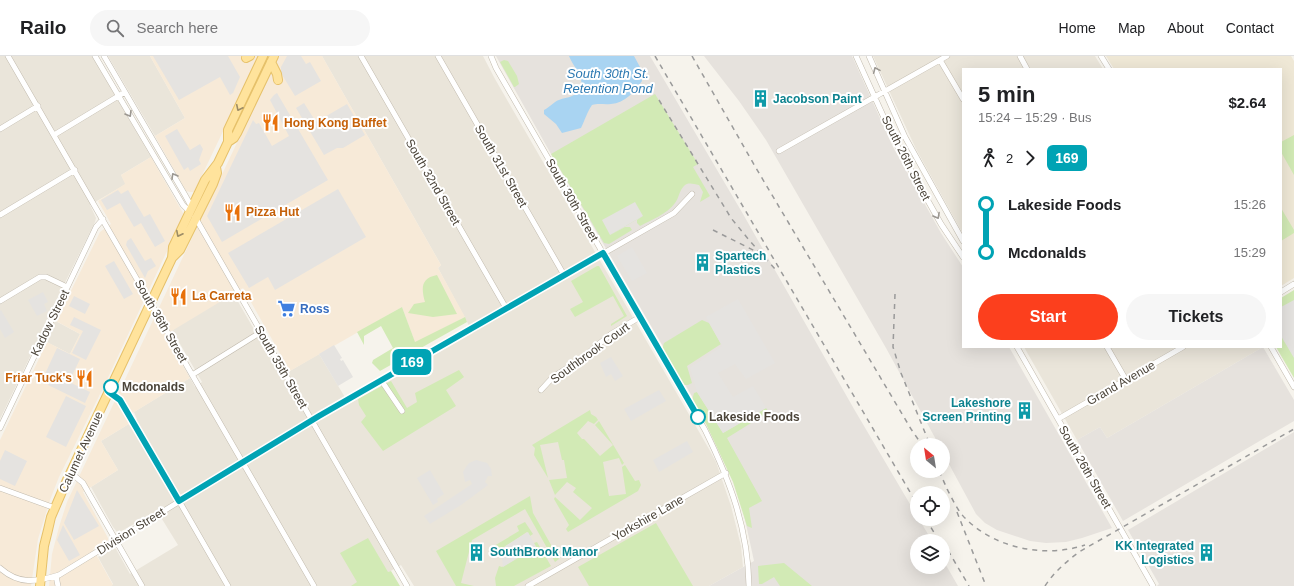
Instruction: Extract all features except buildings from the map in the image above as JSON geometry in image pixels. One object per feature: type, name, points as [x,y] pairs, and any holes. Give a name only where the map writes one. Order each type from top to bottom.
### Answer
[{"type":"main road","name":"Calumet Avenue","points":[[40,583],[44,546],[51,517],[172,258],[173,247],[206,178],[216,167],[228,142],[228,130],[263,56]]},
{"type":"main road","name":"Calumet Avenue","points":[[228,142],[233,139],[237,133],[273,59]]},
{"type":"main road","points":[[273,59],[278,80]]},
{"type":"main road","points":[[256,72],[265,76]]},
{"type":"main road","name":"Calumet Avenue","points":[[172,258],[179,252],[196,219],[216,177],[216,167]]},
{"type":"street","name":"South 36th Street","points":[[8,56],[314,586]]},
{"type":"street","name":"South 35th Street","points":[[95,56],[183,205],[188,210],[191,210]]},
{"type":"street","name":"South 35th Street","points":[[104,56],[185,195],[196,219],[407,586]]},
{"type":"street","name":"South 32nd Street","points":[[361,56],[506,308]]},
{"type":"street","name":"South 31st Street","points":[[438,56],[564,275]]},
{"type":"street","name":"South 30th Street","points":[[490,56],[705,430],[726,473],[735,500],[747,550],[749,586]]},
{"type":"street","name":"South 26th Street","points":[[856,56],[876,96],[895,142],[941,224],[962,256]]},
{"type":"street","name":"South 26th Street","points":[[869,56],[905,137],[962,239]]},
{"type":"street","points":[[779,151],[947,56]]},
{"type":"street","points":[[1020,56],[1026,68]]},
{"type":"street","points":[[1101,56],[1108,68]]},
{"type":"street","points":[[940,60],[962,97]]},
{"type":"street","points":[[54,134],[125,92]]},
{"type":"street","points":[[0,129],[38,106]]},
{"type":"street","points":[[0,215],[75,170]]},
{"type":"street","name":"Division Street","points":[[0,568],[17,579],[40,583],[72,568],[312,420],[674,213],[692,194]]},
{"type":"street","name":"Kadow Street","points":[[0,427],[96,227],[103,219]]},
{"type":"street","points":[[0,301],[40,277],[46,277],[67,287]]},
{"type":"street","points":[[1282,291],[1294,284]]},
{"type":"street","name":"Southbrook Court","points":[[541,390],[553,377],[581,359],[611,334],[640,317]]},
{"type":"street","points":[[192,375],[261,332]]},
{"type":"street","name":"South 26th Street","points":[[1018,348],[1153,586]]},
{"type":"street","points":[[1108,348],[1126,380]]},
{"type":"street","name":"Grand Avenue","points":[[1058,419],[1181,348]]},
{"type":"street","points":[[1272,348],[1294,388]]},
{"type":"street","points":[[381,380],[402,411]]},
{"type":"street","points":[[109,392],[120,400],[228,586]]},
{"type":"street","points":[[71,473],[83,483],[142,586]]},
{"type":"street","name":"Yorkshire Lane","points":[[528,586],[726,473]]},
{"type":"street","points":[[0,488],[55,508]]},
{"type":"street","points":[[56,576],[58,586]]},
{"type":"shaded area","points":[[0,56],[92,56],[151,157],[121,175],[126,184],[90,205],[96,218],[95,222],[48,317],[80,334],[70,354],[39,338],[0,419]]},
{"type":"shaded area","points":[[108,56],[150,56],[185,118],[155,136]]},
{"type":"shaded area","points":[[150,56],[259,56],[194,192],[186,191],[155,136],[185,118]]},
{"type":"shaded area","points":[[153,56],[228,56],[240,77],[233,93],[230,95],[220,77],[179,100]]},
{"type":"shaded area","points":[[278,56],[322,56],[441,265],[438,268],[465,317],[415,343],[402,307],[290,371],[243,288],[165,335],[190,378],[126,417],[129,424],[101,441],[118,470],[83,492],[108,538],[108,540],[93,549],[113,585],[49,586],[52,554],[67,502]]},
{"type":"shaded area","points":[[287,56],[301,56],[306,64],[310,62],[321,81],[295,96],[281,73],[281,67]]},
{"type":"shaded area","points":[[322,56],[483,56],[716,462],[731,506],[741,546],[743,567],[709,586],[414,586],[401,565],[365,586],[111,586],[113,584],[98,557],[114,548],[116,549],[130,574],[178,545],[157,511],[118,533],[113,527],[91,487],[118,470],[101,441],[137,419],[134,412],[190,378],[195,387],[202,382],[172,330],[233,293],[281,376],[319,354],[349,404],[473,333],[438,268],[441,265]]},
{"type":"shaded area","points":[[496,56],[650,56],[910,504],[910,526],[923,526],[928,534],[910,534],[910,574],[950,574],[950,572],[958,586],[709,586],[754,561],[739,492],[711,429],[551,154]]},
{"type":"shaded area","points":[[704,56],[852,56],[893,147],[941,233],[962,265],[962,348],[1010,348],[1112,528],[1066,542],[1046,543],[1030,541],[997,530],[985,523],[976,514],[950,466],[950,438],[935,438],[886,348],[766,140],[739,101]]},
{"type":"shaded area","points":[[873,56],[1095,56],[1102,68],[962,68],[962,232],[916,149]]},
{"type":"shaded area","points":[[1106,56],[1291,56],[1294,61],[1294,278],[1282,285],[1282,68],[1113,68]]},
{"type":"shaded area","points":[[277,93],[328,180],[222,242],[207,216],[253,120],[256,124],[259,123],[272,146],[289,136],[270,100]]},
{"type":"shaded area","points":[[304,103],[316,122],[347,104],[365,135],[343,148],[337,148],[324,155],[296,108]]},
{"type":"shaded area","points":[[177,129],[190,150],[200,144],[203,149],[199,160],[201,164],[190,171],[188,167],[184,170],[165,136]]},
{"type":"shaded area","points":[[151,157],[183,213],[182,219],[105,384],[59,477],[38,539],[31,586],[0,586],[0,440],[47,342],[70,354],[80,334],[56,321],[100,232],[111,224],[98,201],[125,184],[121,175]]},
{"type":"shaded area","points":[[338,189],[366,237],[275,290],[268,277],[249,288],[228,253]]},
{"type":"shaded area","points":[[118,190],[121,194],[128,190],[144,217],[150,214],[165,241],[155,247],[141,223],[134,227],[120,203],[107,210],[101,200]]},
{"type":"shaded area","points":[[635,202],[643,216],[610,235],[602,220]]},
{"type":"shaded area","points":[[131,238],[145,261],[151,258],[156,266],[148,271],[145,278],[126,245],[127,241]]},
{"type":"shaded area","points":[[632,247],[647,273],[632,281],[617,256]]},
{"type":"shaded area","points":[[114,261],[133,294],[124,299],[105,266]]},
{"type":"shaded area","points":[[43,292],[48,302],[44,304],[47,311],[37,316],[28,300]]},
{"type":"shaded area","points":[[74,296],[90,304],[85,314],[69,306]]},
{"type":"shaded area","points":[[738,299],[775,363],[746,379],[735,364],[718,373],[733,397],[753,386],[766,408],[723,433],[697,392],[690,368],[722,346],[706,317]]},
{"type":"shaded area","points":[[1294,300],[1294,358],[1282,338],[1282,306]]},
{"type":"shaded area","points":[[1,310],[14,332],[5,338],[0,329]]},
{"type":"shaded area","points":[[74,317],[101,330],[86,360],[72,353],[83,331],[70,325]]},
{"type":"shaded area","points":[[334,345],[342,358],[340,359],[341,361],[343,360],[353,377],[338,386],[319,354]]},
{"type":"shaded area","points":[[57,348],[80,359],[69,382],[90,392],[85,403],[48,385],[51,378],[45,374]]},
{"type":"shaded area","points":[[1025,348],[1261,348],[1107,438],[1100,427],[1077,440]]},
{"type":"shaded area","points":[[1261,348],[1264,348],[1294,400],[1294,421],[1123,521],[1077,440],[1100,427],[1107,438]]},
{"type":"shaded area","points":[[611,357],[623,376],[615,381],[611,374],[606,377],[600,363]]},
{"type":"shaded area","points":[[659,390],[666,401],[631,421],[624,409]]},
{"type":"shaded area","points":[[66,396],[86,406],[66,447],[46,437]]},
{"type":"shaded area","points":[[1294,432],[1294,586],[1157,586],[1159,584],[1128,530]]},
{"type":"shaded area","points":[[687,441],[693,452],[659,472],[653,460]]},
{"type":"shaded area","points":[[5,450],[27,461],[15,486],[0,479],[0,461]]},
{"type":"shaded area","points":[[476,460],[487,463],[491,469],[492,476],[488,476],[485,482],[488,485],[461,505],[430,524],[424,516],[472,484],[470,480],[465,482],[463,472],[469,463]]},
{"type":"shaded area","points":[[430,470],[444,494],[437,499],[438,502],[433,505],[417,478]]},
{"type":"shaded area","points":[[77,490],[99,526],[74,540],[64,523]]},
{"type":"shaded area","points":[[63,525],[80,555],[69,561],[57,540]]},
{"type":"shaded area","points":[[528,532],[536,547],[503,567],[501,549]]},
{"type":"green space","points":[[504,60],[508,61],[517,76],[519,84],[515,87],[500,62]]},
{"type":"green space","points":[[655,94],[698,164],[693,167],[710,196],[700,202],[703,192],[699,185],[687,184],[682,188],[672,207],[663,214],[640,226],[637,223],[637,220],[643,216],[610,235],[625,227],[630,227],[632,230],[609,244],[604,243],[551,154]]},
{"type":"green space","points":[[1294,135],[1294,175],[1282,154],[1282,141]]},
{"type":"green space","points":[[1282,210],[1294,230],[1294,233],[1282,240]]},
{"type":"green space","points":[[599,266],[627,316],[611,326],[611,324],[624,316],[613,296],[575,317],[570,309],[583,302],[571,281]]},
{"type":"green space","points":[[437,275],[457,314],[433,317],[408,313],[414,304],[425,302],[423,288],[425,281],[432,276]]},
{"type":"green space","points":[[1294,290],[1294,378],[1277,348],[1282,348],[1282,297]]},
{"type":"green space","points":[[402,307],[415,342],[465,317],[467,322],[380,371],[372,363],[373,360],[393,348],[381,326],[364,336],[364,345],[357,332]]},
{"type":"green space","points":[[702,320],[709,323],[721,344],[687,366],[692,383],[684,385],[662,349],[664,343]]},
{"type":"green space","points":[[459,370],[464,377],[446,390],[456,406],[383,451],[361,422],[366,416],[359,405],[358,399],[391,381],[407,408],[417,402],[415,393]]},
{"type":"green space","points":[[697,392],[723,433],[766,408],[769,412],[727,438],[762,501],[749,508],[752,528],[747,526],[733,482],[706,424],[692,400],[694,393]]},
{"type":"green space","points":[[590,410],[591,414],[598,420],[594,424],[588,421],[577,433],[600,456],[613,445],[595,425],[599,421],[624,463],[622,465],[619,458],[603,462],[609,496],[626,494],[622,467],[625,465],[635,481],[639,480],[641,485],[638,491],[568,532],[566,529],[569,525],[554,499],[555,497],[580,520],[592,508],[573,492],[576,488],[567,482],[555,495],[549,480],[567,478],[564,460],[562,460],[558,442],[540,445],[548,478],[534,455],[535,448],[532,445]]},
{"type":"green space","points":[[530,496],[533,513],[559,559],[555,562],[525,509],[472,540],[461,583],[474,586],[456,586],[436,551]]},
{"type":"green space","points":[[525,522],[533,534],[530,536],[527,532],[501,549],[494,546],[519,531],[517,526]]},
{"type":"green space","points":[[656,523],[693,586],[589,586],[578,567]]},
{"type":"green space","points":[[368,538],[388,572],[391,571],[400,586],[351,586],[357,582],[340,553]]},
{"type":"green space","points":[[537,542],[551,566],[514,586],[496,586],[495,578],[499,566],[502,567],[536,547],[534,543]]},
{"type":"green space","points":[[784,563],[812,586],[780,586],[774,577],[762,584],[759,584],[758,566]]},
{"type":"water","name":"South 30th St. Retention Pond","points":[[569,56],[634,56],[640,67],[642,81],[633,92],[621,101],[611,104],[592,105],[581,128],[562,133],[556,124],[544,114],[544,110],[557,101],[572,96],[578,92],[581,87],[582,82]]},
{"type":"railway","points":[[655,56],[910,492]]},
{"type":"railway","points":[[692,56],[756,168],[917,438]]},
{"type":"railway","points":[[659,100],[731,218],[775,269]]},
{"type":"railway","points":[[713,230],[755,251]]},
{"type":"railway","points":[[895,294],[893,347],[901,373],[927,438]]},
{"type":"railway","points":[[1045,586],[1052,576],[1079,552],[1294,429]]},
{"type":"railway","points":[[942,478],[946,486]]},
{"type":"railway","points":[[950,495],[958,510],[967,520],[979,530],[1007,544],[1023,548],[1054,551],[1085,545]]},
{"type":"railway","points":[[957,512],[986,586]]},
{"type":"railway","points":[[930,526],[935,534]]},
{"type":"railway","points":[[950,554],[969,586]]},
{"type":"bus line","name":"169","points":[[111,387],[109,392],[120,400],[179,501],[319,416],[603,253],[698,417]]},
{"type":"place","name":"Jacobson Paint","points":[[760,99]]},
{"type":"place","name":"Hong Kong Buffet","points":[[271,123]]},
{"type":"place","name":"Pizza Hut","points":[[233,212]]},
{"type":"place","name":"Spartech Plastics","points":[[702,263]]},
{"type":"place","name":"La Carreta","points":[[179,296]]},
{"type":"place","name":"Ross","points":[[287,309]]},
{"type":"place","name":"Friar Tuck's","points":[[85,378]]},
{"type":"place","name":"Mcdonalds","points":[[111,387]]},
{"type":"place","name":"Lakeshore Screen Printing","points":[[1024,410]]},
{"type":"place","name":"Lakeside Foods","points":[[698,417]]},
{"type":"place","name":"SouthBrook Manor","points":[[477,552]]},
{"type":"place","name":"KK Integrated Logistics","points":[[1207,553]]}]
